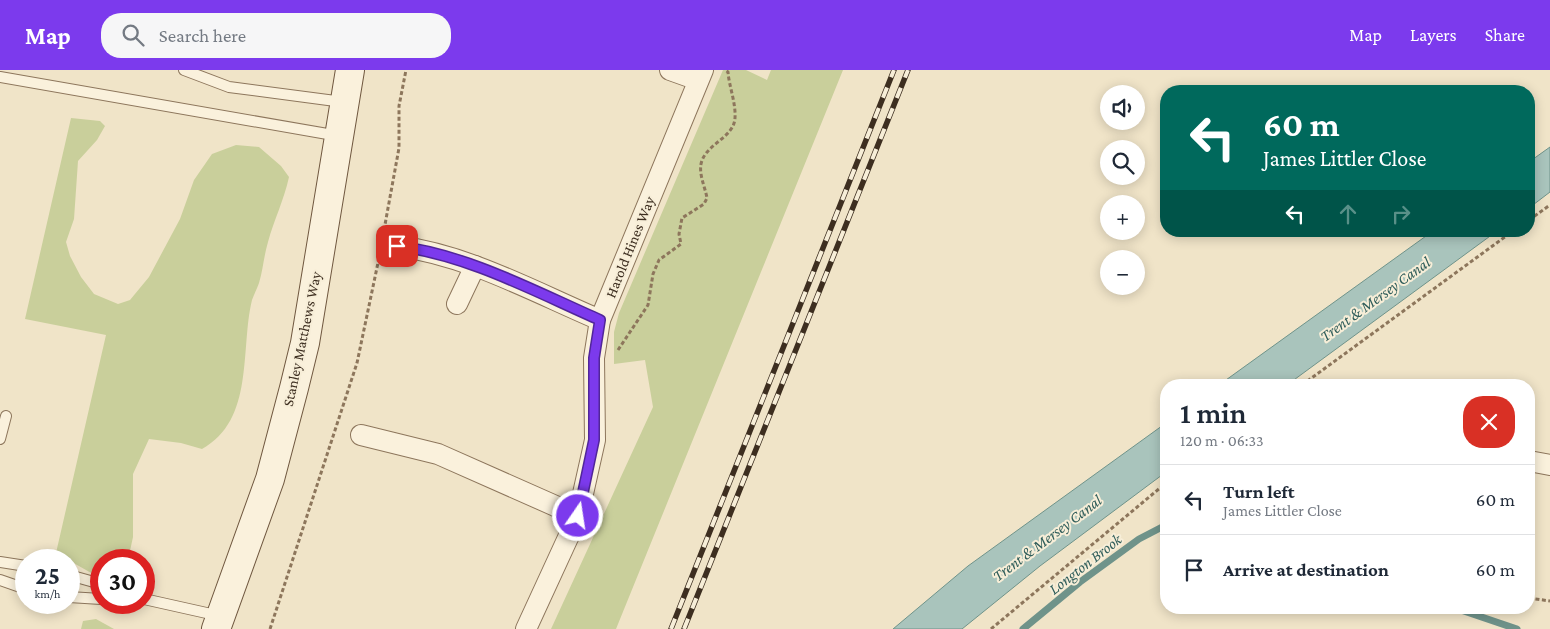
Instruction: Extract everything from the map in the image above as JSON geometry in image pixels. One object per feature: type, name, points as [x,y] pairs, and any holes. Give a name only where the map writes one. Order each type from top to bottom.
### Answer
[{"type":"main road","name":"Stanley Matthews Way","points":[[219,622],[270,479],[305,343],[350,70]]},
{"type":"street","points":[[670,70],[701,75]]},
{"type":"street","name":"Harold Hines Way","points":[[526,629],[578,516],[594,440],[594,358],[600,320],[701,75]]},
{"type":"street","points":[[387,244],[426,250],[475,266],[600,320]]},
{"type":"street","points":[[457,304],[475,266]]},
{"type":"street","points":[[361,435],[438,454],[578,516]]},
{"type":"street","points":[[1535,462],[1550,465]]},
{"type":"lane","points":[[184,70],[229,87],[345,102]]},
{"type":"lane","points":[[0,77],[340,136]]},
{"type":"lane","points":[[0,439],[6,416]]},
{"type":"lane","points":[[0,562],[15,564]]},
{"type":"lane","points":[[0,580],[15,585]]},
{"type":"lane","points":[[155,602],[219,622]]},
{"type":"path","points":[[270,629],[357,363],[387,244],[399,148],[399,106],[406,70]]},
{"type":"path","points":[[594,358],[614,355],[623,345],[648,306],[653,274],[659,260],[681,244],[679,234],[682,218],[704,204],[707,198],[701,175],[701,163],[706,152],[731,130],[735,119],[728,72],[725,70]]},
{"type":"path","points":[[1535,216],[1550,205]]},
{"type":"path","points":[[1310,379],[1505,237]]},
{"type":"path","points":[[991,629],[1160,488]]},
{"type":"path","points":[[1535,599],[1550,601]]},
{"type":"green space","points":[[723,70],[746,70],[767,80],[771,70],[843,70],[616,629],[551,629],[653,407],[645,360],[614,364],[614,332],[619,313]]},
{"type":"green space","points":[[71,118],[100,121],[105,126],[97,140],[78,161],[74,219],[66,242],[70,256],[81,277],[94,294],[118,304],[130,300],[149,277],[180,219],[194,180],[212,154],[236,145],[259,147],[281,166],[289,177],[268,242],[259,283],[252,300],[242,382],[238,402],[230,420],[219,436],[202,449],[181,443],[149,439],[133,474],[133,537],[130,549],[90,549],[90,572],[80,567],[80,549],[57,549],[106,335],[25,319]]},
{"type":"green space","points":[[96,619],[114,629],[81,629],[83,621]]},
{"type":"water","points":[[1550,147],[1550,192],[1535,203],[1535,158]]},
{"type":"water","name":"Trent & Mersey Canal","points":[[1425,237],[1489,237],[1295,379],[1227,379]]},
{"type":"water","name":"Trent & Mersey Canal","points":[[1160,427],[1160,476],[1040,566],[962,629],[893,629],[968,566]]},
{"type":"waterway","name":"Longton Brook","points":[[1023,629],[1080,582],[1139,539],[1160,528]]},
{"type":"waterway","name":"Longton Brook","points":[[1473,614],[1517,629]]},
{"type":"railway","points":[[671,629],[894,70]]},
{"type":"railway","points":[[684,629],[908,70]]},
{"type":"route","points":[[397,246],[426,250],[470,263],[600,320],[594,358],[594,440],[578,516]]}]
